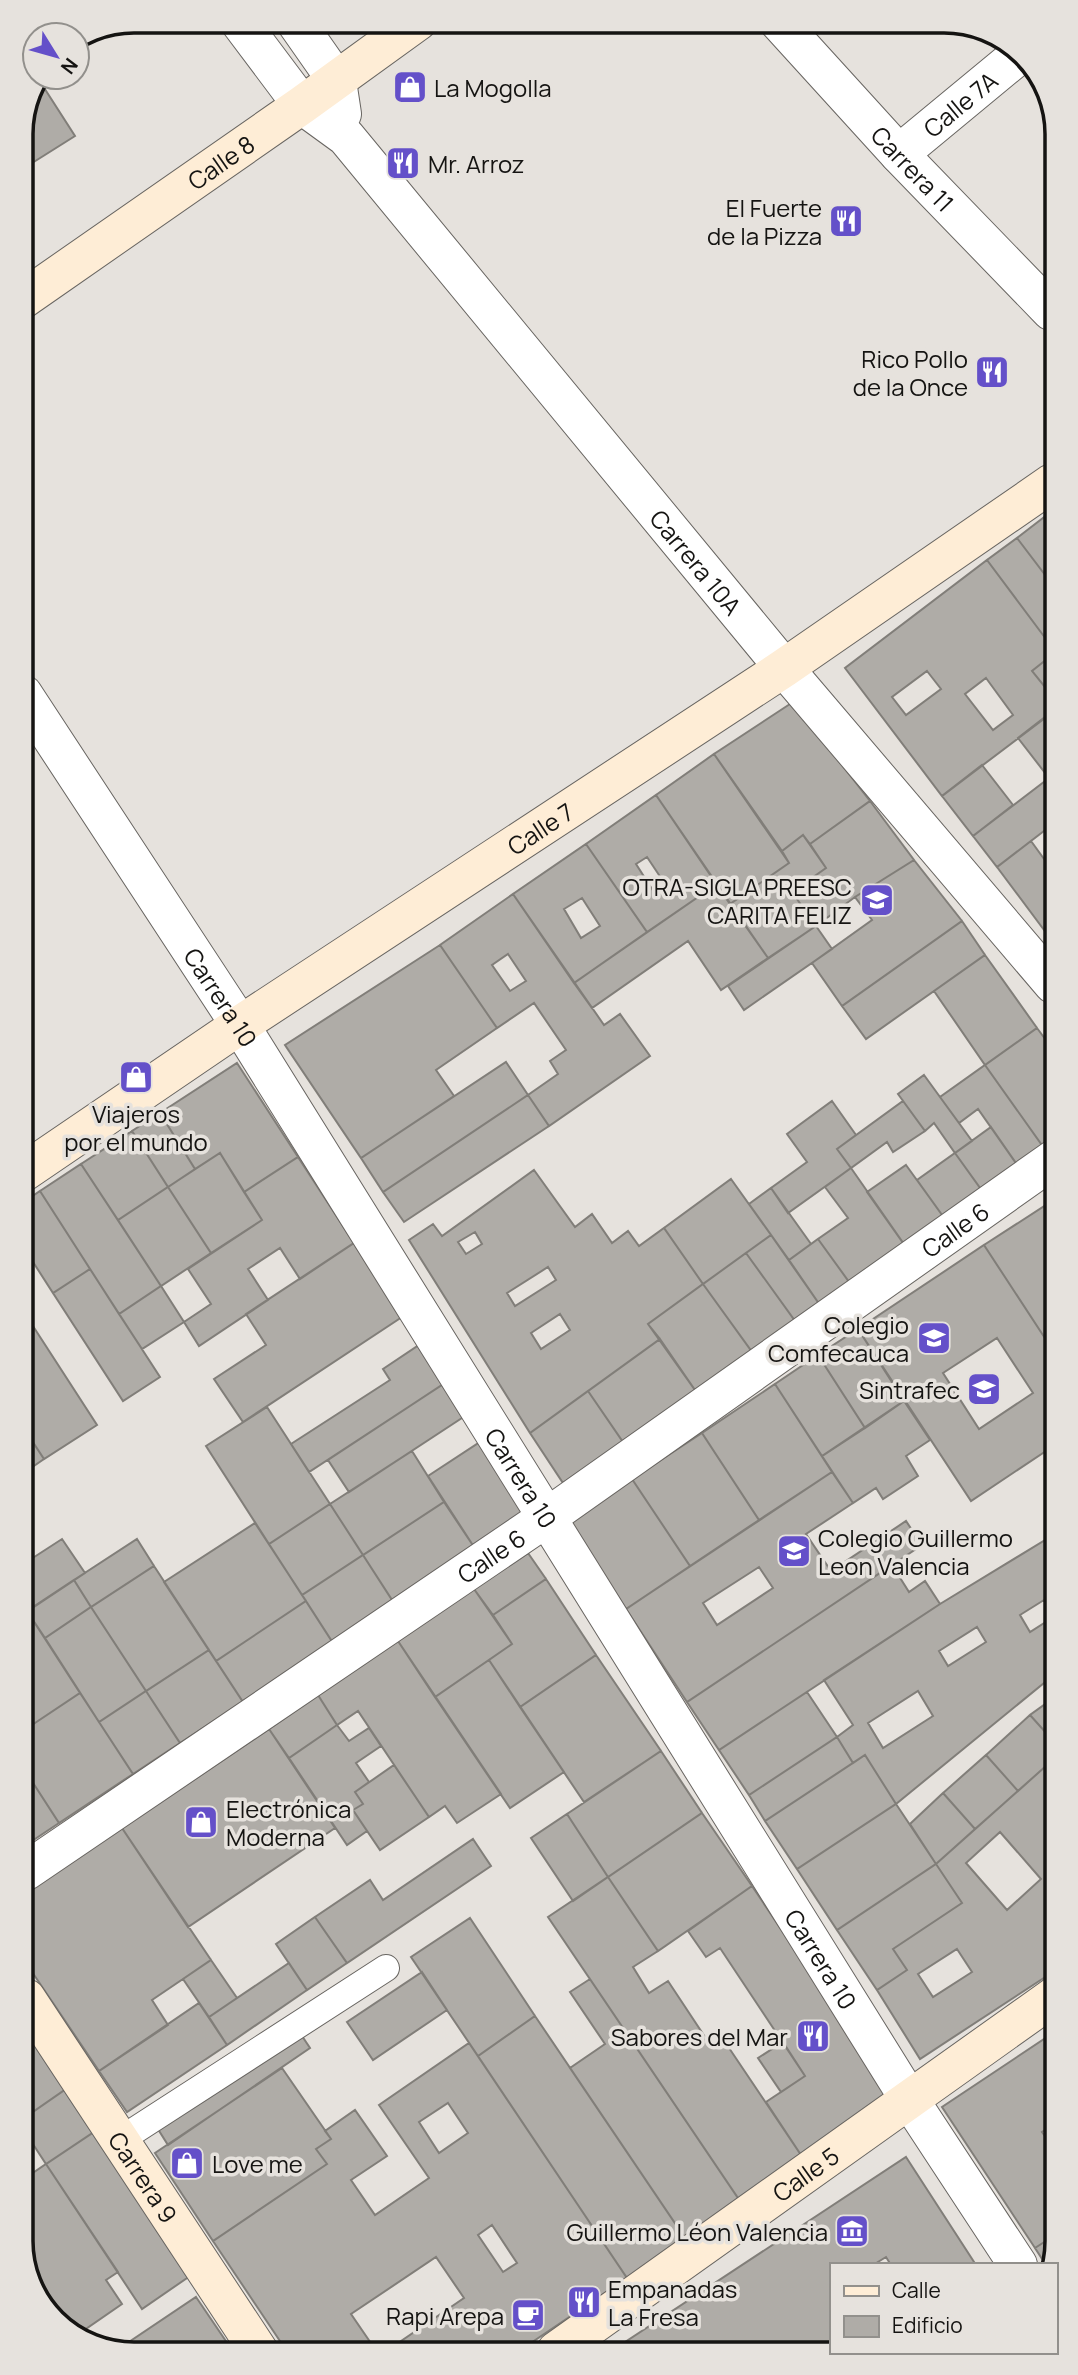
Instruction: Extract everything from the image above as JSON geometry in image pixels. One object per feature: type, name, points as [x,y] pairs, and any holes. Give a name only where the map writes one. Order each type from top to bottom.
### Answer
[{"type":"street","name":"Carrera 10A","points":[[248,33],[302,105],[346,136],[784,668],[1045,975]]},
{"type":"street","points":[[304,33],[337,80],[346,136]]},
{"type":"street","name":"Calle 8","points":[[33,292],[402,33]]},
{"type":"street","name":"Carrera 11","points":[[789,33],[900,154],[1045,305]]},
{"type":"street","name":"Calle 7A","points":[[900,154],[1012,60]]},
{"type":"street","name":"Calle 7","points":[[33,1165],[240,1025],[784,668],[1045,488]]},
{"type":"street","name":"Carrera 10","points":[[33,709],[240,1025],[909,2099],[1017,2263]]},
{"type":"street","name":"Calle 6","points":[[33,1866],[545,1518],[1045,1166]]},
{"type":"street","name":"Calle 5","points":[[569,2342],[1045,2003]]},
{"type":"street","name":"Carrera 9","points":[[33,2009],[253,2342]]},
{"type":"lane","points":[[120,2140],[386,1968]]},
{"type":"building","points":[[44,91],[75,136],[33,162],[33,128],[37,108]]},
{"type":"building","points":[[1045,516],[1045,575],[1017,538]]},
{"type":"building","points":[[1017,538],[1045,575],[1045,638],[987,560]]},
{"type":"building","points":[[987,560],[1045,638],[1045,661],[1032,671],[1045,687],[1045,718],[942,796],[845,668]],"holes":[[[927,671],[941,689],[906,715],[892,697]],[[986,678],[1013,715],[993,730],[965,694]]]},
{"type":"building","points":[[1045,661],[1045,687],[1032,671]]},
{"type":"building","points":[[793,702],[870,801],[810,844],[803,835],[782,851],[714,754]]},
{"type":"building","points":[[1045,717],[1045,773],[1018,738]]},
{"type":"building","points":[[714,754],[789,863],[730,904],[656,795]]},
{"type":"building","points":[[982,765],[1013,805],[973,836],[942,796]]},
{"type":"building","points":[[1045,781],[1045,830],[997,867],[973,836]]},
{"type":"building","points":[[656,795],[717,884],[647,932],[586,844]],"holes":[[[647,857],[665,884],[654,892],[636,864]]]},
{"type":"building","points":[[870,801],[914,860],[855,897],[816,926],[792,892],[826,868],[810,844]]},
{"type":"building","points":[[803,835],[826,868],[792,892],[816,926],[768,958],[730,904],[789,863],[782,851]]},
{"type":"building","points":[[1031,841],[1045,860],[1045,931],[997,867]]},
{"type":"building","points":[[586,844],[647,932],[574,983],[513,894]],"holes":[[[582,898],[600,926],[581,938],[564,909]]]},
{"type":"building","points":[[914,860],[962,921],[842,1006],[812,963],[872,920],[855,897]]},
{"type":"building","points":[[717,884],[768,958],[721,990],[688,941],[592,1008],[574,983]]},
{"type":"building","points":[[513,894],[604,1025],[620,1014],[650,1056],[549,1126],[528,1095],[558,1074],[550,1061],[566,1050],[534,1003],[497,1028],[440,945]],"holes":[[[508,954],[526,981],[510,991],[492,965]]]},
{"type":"building","points":[[962,921],[985,955],[866,1039],[842,1006]]},
{"type":"building","points":[[816,926],[832,949],[744,1010],[728,986]]},
{"type":"building","points":[[440,945],[497,1028],[436,1070],[454,1096],[361,1158],[285,1045]]},
{"type":"building","points":[[985,955],[1037,1028],[985,1065],[934,991]]},
{"type":"building","points":[[1037,1028],[1045,1039],[1045,1147],[1044,1148],[985,1065]]},
{"type":"building","points":[[506,1062],[528,1095],[383,1192],[361,1158]]},
{"type":"building","points":[[237,1063],[298,1157],[244,1192],[220,1153],[195,1169],[160,1113]]},
{"type":"building","points":[[985,1065],[1044,1148],[1018,1166],[978,1109],[959,1123],[940,1097]]},
{"type":"building","points":[[924,1075],[972,1141],[955,1153],[934,1123],[925,1131],[898,1094]]},
{"type":"building","points":[[528,1095],[549,1126],[404,1222],[383,1192]]},
{"type":"building","points":[[832,1101],[856,1135],[837,1149],[851,1168],[788,1213],[771,1188],[807,1162],[787,1134]]},
{"type":"building","points":[[903,1101],[925,1131],[893,1152],[887,1142],[851,1168],[837,1149]]},
{"type":"building","points":[[160,1113],[195,1169],[168,1187],[132,1131]]},
{"type":"building","points":[[991,1127],[1018,1166],[983,1192],[955,1153]]},
{"type":"building","points":[[132,1131],[168,1187],[118,1220],[81,1164]]},
{"type":"building","points":[[220,1153],[262,1220],[211,1253],[168,1187]]},
{"type":"building","points":[[955,1153],[983,1192],[945,1219],[917,1180]]},
{"type":"building","points":[[298,1157],[354,1243],[300,1279],[280,1248],[248,1269],[268,1300],[199,1346],[184,1322],[211,1304],[188,1269],[262,1220],[244,1192]]},
{"type":"building","points":[[81,1164],[161,1286],[119,1314],[40,1191]]},
{"type":"building","points":[[906,1165],[945,1219],[906,1247],[867,1192]]},
{"type":"building","points":[[851,1168],[906,1247],[852,1286],[818,1239],[848,1218],[825,1187]]},
{"type":"building","points":[[534,1170],[575,1227],[592,1214],[612,1243],[628,1231],[639,1246],[664,1228],[703,1284],[648,1324],[660,1339],[530,1433],[409,1240],[433,1224],[442,1236]],"holes":[[[475,1232],[482,1244],[466,1254],[458,1242]],[[548,1267],[556,1280],[515,1306],[507,1293]],[[560,1314],[570,1330],[541,1349],[531,1333]]]},
{"type":"building","points":[[731,1179],[771,1235],[703,1284],[664,1228]]},
{"type":"building","points":[[168,1187],[211,1253],[161,1286],[118,1220]]},
{"type":"building","points":[[771,1188],[811,1244],[789,1260],[749,1204]]},
{"type":"building","points":[[40,1191],[90,1269],[53,1293],[33,1262],[33,1196]]},
{"type":"building","points":[[1045,1206],[1045,1338],[984,1245]]},
{"type":"building","points":[[771,1235],[822,1308],[798,1325],[746,1253]]},
{"type":"building","points":[[818,1239],[852,1286],[822,1308],[789,1260]]},
{"type":"building","points":[[354,1243],[402,1317],[243,1422],[214,1379],[266,1345],[246,1314]]},
{"type":"building","points":[[984,1245],[1045,1338],[1045,1452],[971,1501],[858,1329]],"holes":[[[997,1338],[1033,1393],[979,1429],[943,1373]]]},
{"type":"building","points":[[746,1253],[798,1325],[755,1356],[703,1284]]},
{"type":"building","points":[[90,1269],[160,1377],[123,1401],[53,1293]]},
{"type":"building","points":[[703,1284],[755,1356],[697,1393],[648,1324]]},
{"type":"building","points":[[161,1286],[184,1322],[142,1349],[119,1314]]},
{"type":"building","points":[[33,1326],[97,1425],[44,1459],[33,1442]]},
{"type":"building","points":[[858,1329],[904,1401],[865,1428],[818,1355]]},
{"type":"building","points":[[660,1339],[697,1393],[623,1442],[588,1391]]},
{"type":"building","points":[[419,1345],[445,1383],[309,1472],[291,1444],[390,1380],[383,1369]]},
{"type":"building","points":[[818,1355],[865,1428],[822,1456],[775,1384]]},
{"type":"building","points":[[445,1383],[465,1416],[349,1492],[328,1460]]},
{"type":"building","points":[[775,1384],[832,1472],[759,1520],[702,1433]]},
{"type":"building","points":[[588,1391],[623,1442],[563,1483],[530,1433]]},
{"type":"building","points":[[904,1401],[930,1440],[906,1456],[918,1476],[883,1499],[876,1488],[853,1503],[822,1456]]},
{"type":"building","points":[[267,1407],[330,1504],[269,1544],[206,1446]]},
{"type":"building","points":[[702,1433],[759,1520],[690,1566],[632,1479]]},
{"type":"building","points":[[33,1442],[44,1459],[33,1467]]},
{"type":"building","points":[[480,1442],[528,1516],[476,1550],[428,1476]]},
{"type":"building","points":[[412,1451],[444,1502],[363,1555],[330,1504]]},
{"type":"building","points":[[832,1472],[853,1503],[806,1534],[831,1571],[906,1521],[922,1545],[687,1702],[626,1609]],"holes":[[[759,1567],[773,1588],[717,1625],[703,1603]]]},
{"type":"building","points":[[632,1479],[690,1566],[626,1609],[568,1521]]},
{"type":"building","points":[[444,1502],[476,1550],[394,1603],[363,1555]]},
{"type":"building","points":[[330,1504],[363,1555],[302,1595],[269,1544]]},
{"type":"building","points":[[255,1523],[306,1601],[216,1661],[164,1582]]},
{"type":"building","points":[[62,1539],[85,1573],[33,1608],[33,1558]]},
{"type":"building","points":[[137,1539],[154,1566],[91,1607],[74,1580]]},
{"type":"building","points":[[1045,1540],[1045,1601],[1020,1615],[1030,1632],[1045,1622],[1045,1682],[896,1804],[865,1755],[853,1763],[837,1737],[853,1725],[824,1680],[940,1604]],"holes":[[[977,1627],[986,1642],[948,1666],[939,1651]],[[918,1691],[933,1716],[883,1748],[868,1723]]]},
{"type":"building","points":[[528,1553],[546,1579],[493,1615],[474,1589]]},
{"type":"building","points":[[363,1555],[394,1603],[333,1643],[302,1595]]},
{"type":"building","points":[[892,1565],[909,1592],[925,1581],[940,1604],[719,1750],[687,1702]]},
{"type":"building","points":[[154,1566],[209,1650],[146,1691],[91,1607]]},
{"type":"building","points":[[546,1579],[596,1655],[520,1707],[489,1660],[512,1644],[493,1615]]},
{"type":"building","points":[[74,1580],[91,1607],[45,1638],[33,1620],[33,1607]]},
{"type":"building","points":[[474,1589],[512,1644],[435,1697],[398,1641]]},
{"type":"building","points":[[306,1601],[333,1643],[243,1702],[216,1661]]},
{"type":"building","points":[[91,1607],[146,1691],[99,1722],[45,1638]]},
{"type":"building","points":[[33,1620],[80,1693],[33,1724]]},
{"type":"building","points":[[398,1641],[501,1794],[457,1823],[445,1806],[429,1817],[358,1711],[337,1725],[318,1695]]},
{"type":"building","points":[[209,1650],[243,1702],[180,1743],[146,1691]]},
{"type":"building","points":[[596,1655],[661,1751],[584,1802],[520,1707]]},
{"type":"building","points":[[489,1660],[564,1772],[510,1808],[435,1697]]},
{"type":"building","points":[[146,1691],[180,1743],[133,1774],[99,1722]]},
{"type":"building","points":[[807,1692],[837,1737],[749,1795],[719,1750]]},
{"type":"building","points":[[80,1693],[133,1774],[59,1823],[33,1783],[33,1724]]},
{"type":"building","points":[[318,1695],[337,1725],[289,1758],[269,1729]]},
{"type":"building","points":[[1045,1704],[1045,1732],[1030,1715]]},
{"type":"building","points":[[1030,1715],[1045,1732],[1045,1767],[1018,1791],[986,1755]]},
{"type":"building","points":[[337,1725],[349,1741],[369,1728],[381,1746],[356,1763],[369,1782],[355,1792],[363,1804],[353,1810],[367,1831],[347,1845],[289,1758]]},
{"type":"building","points":[[269,1729],[335,1828],[188,1927],[122,1828]]},
{"type":"building","points":[[837,1737],[853,1763],[765,1821],[749,1795]]},
{"type":"building","points":[[661,1751],[702,1813],[608,1877],[567,1814]]},
{"type":"building","points":[[865,1755],[896,1804],[797,1869],[765,1821]]},
{"type":"building","points":[[986,1755],[1018,1791],[975,1829],[943,1793]]},
{"type":"building","points":[[394,1765],[429,1817],[380,1850],[353,1810],[363,1804],[355,1792]]},
{"type":"building","points":[[1045,1767],[1045,1977],[920,2059],[877,1990],[907,1970],[893,1949],[962,1903],[936,1864]],"holes":[[[1000,1832],[1041,1879],[1007,1910],[966,1863]],[[957,1949],[972,1972],[933,1997],[918,1974]]]},
{"type":"building","points":[[33,1783],[59,1823],[33,1840]]},
{"type":"building","points":[[943,1793],[975,1829],[936,1864],[910,1824]]},
{"type":"building","points":[[896,1804],[936,1864],[837,1930],[797,1869]]},
{"type":"building","points":[[702,1813],[752,1886],[658,1951],[608,1877]]},
{"type":"building","points":[[567,1814],[608,1877],[573,1901],[531,1838]]},
{"type":"building","points":[[122,1828],[211,1960],[152,2000],[168,2025],[99,2071],[33,1973],[33,1887]]},
{"type":"building","points":[[473,1839],[491,1866],[347,1963],[315,1917],[370,1880],[383,1900]]},
{"type":"building","points":[[936,1864],[962,1903],[893,1949],[907,1970],[877,1990],[837,1930]]},
{"type":"building","points":[[608,1877],[658,1951],[633,1967],[649,1993],[668,1981],[711,2046],[723,2039],[803,2158],[740,2201],[548,1917]]},
{"type":"building","points":[[752,1886],[894,2097],[803,2158],[766,2102],[805,2076],[720,1948],[706,1957],[688,1931]]},
{"type":"building","points":[[315,1917],[347,1963],[307,1990],[276,1944]]},
{"type":"building","points":[[470,1918],[535,2016],[478,2056],[411,1957]]},
{"type":"building","points":[[211,1960],[237,1998],[209,2017],[183,1979]]},
{"type":"building","points":[[289,1963],[307,1990],[227,2045],[209,2017]]},
{"type":"building","points":[[422,1972],[447,2010],[373,2060],[347,2022]]},
{"type":"building","points":[[590,1979],[740,2201],[685,2238],[570,2068],[605,2044],[570,1992]]},
{"type":"building","points":[[199,2003],[227,2045],[127,2112],[99,2071]]},
{"type":"building","points":[[535,2016],[685,2238],[627,2278],[478,2056]]},
{"type":"building","points":[[298,2030],[310,2048],[168,2145],[156,2126]]},
{"type":"building","points":[[1045,2038],[1045,2130],[1042,2132],[1045,2136],[1045,2242],[1035,2248],[942,2107]]},
{"type":"building","points":[[33,2040],[66,2089],[33,2112]]},
{"type":"building","points":[[783,2042],[805,2076],[781,2092],[758,2058]]},
{"type":"building","points":[[469,2043],[627,2278],[532,2342],[400,2342],[464,2298],[436,2257],[351,2314],[370,2342],[281,2342],[213,2241],[327,2164],[316,2149],[331,2139],[325,2131],[355,2110],[387,2156],[351,2180],[375,2215],[429,2178],[379,2105]],"holes":[[[448,2103],[468,2133],[439,2153],[419,2122]],[[492,2225],[517,2263],[503,2272],[478,2235]]]},
{"type":"building","points":[[282,2068],[331,2139],[316,2149],[327,2164],[213,2241],[155,2153]]},
{"type":"building","points":[[66,2089],[94,2132],[46,2164],[33,2144],[33,2112]]},
{"type":"building","points":[[94,2132],[190,2276],[142,2309],[46,2164]]},
{"type":"building","points":[[906,2157],[975,2263],[890,2263],[886,2257],[876,2263],[830,2263],[830,2342],[625,2342]]},
{"type":"building","points":[[46,2164],[118,2272],[106,2280],[122,2304],[86,2329],[58,2307],[50,2297],[39,2273],[33,2241],[33,2173]]},
{"type":"building","points":[[1045,2242],[1043,2260],[1035,2248]]},
{"type":"building","points":[[196,2297],[227,2342],[129,2342]]},
{"type":"place","name":"La Mogolla","points":[[410,87]]},
{"type":"place","name":"Mr. Arroz","points":[[403,163]]},
{"type":"place","name":"El Fuerte de la Pizza","points":[[846,221]]},
{"type":"place","name":"Rico Pollo de la Once","points":[[992,372]]},
{"type":"place","name":"OTRA-SIGLA PREESC CARITA FELIZ","points":[[877,900]]},
{"type":"place","name":"Viajeros por el mundo","points":[[136,1077]]},
{"type":"place","name":"Colegio Comfecauca","points":[[934,1338]]},
{"type":"place","name":"Sintrafec","points":[[984,1389]]},
{"type":"place","name":"Colegio Guillermo Leon Valencia","points":[[794,1551]]},
{"type":"place","name":"Electrónica Moderna","points":[[201,1822]]},
{"type":"place","name":"Sabores del Mar","points":[[813,2036]]},
{"type":"place","name":"Love me","points":[[187,2163]]},
{"type":"place","name":"Guillermo Léon Valencia","points":[[852,2231]]},
{"type":"place","name":"Empanadas La Fresa","points":[[584,2302]]},
{"type":"place","name":"Rapi Arepa","points":[[528,2315]]}]
